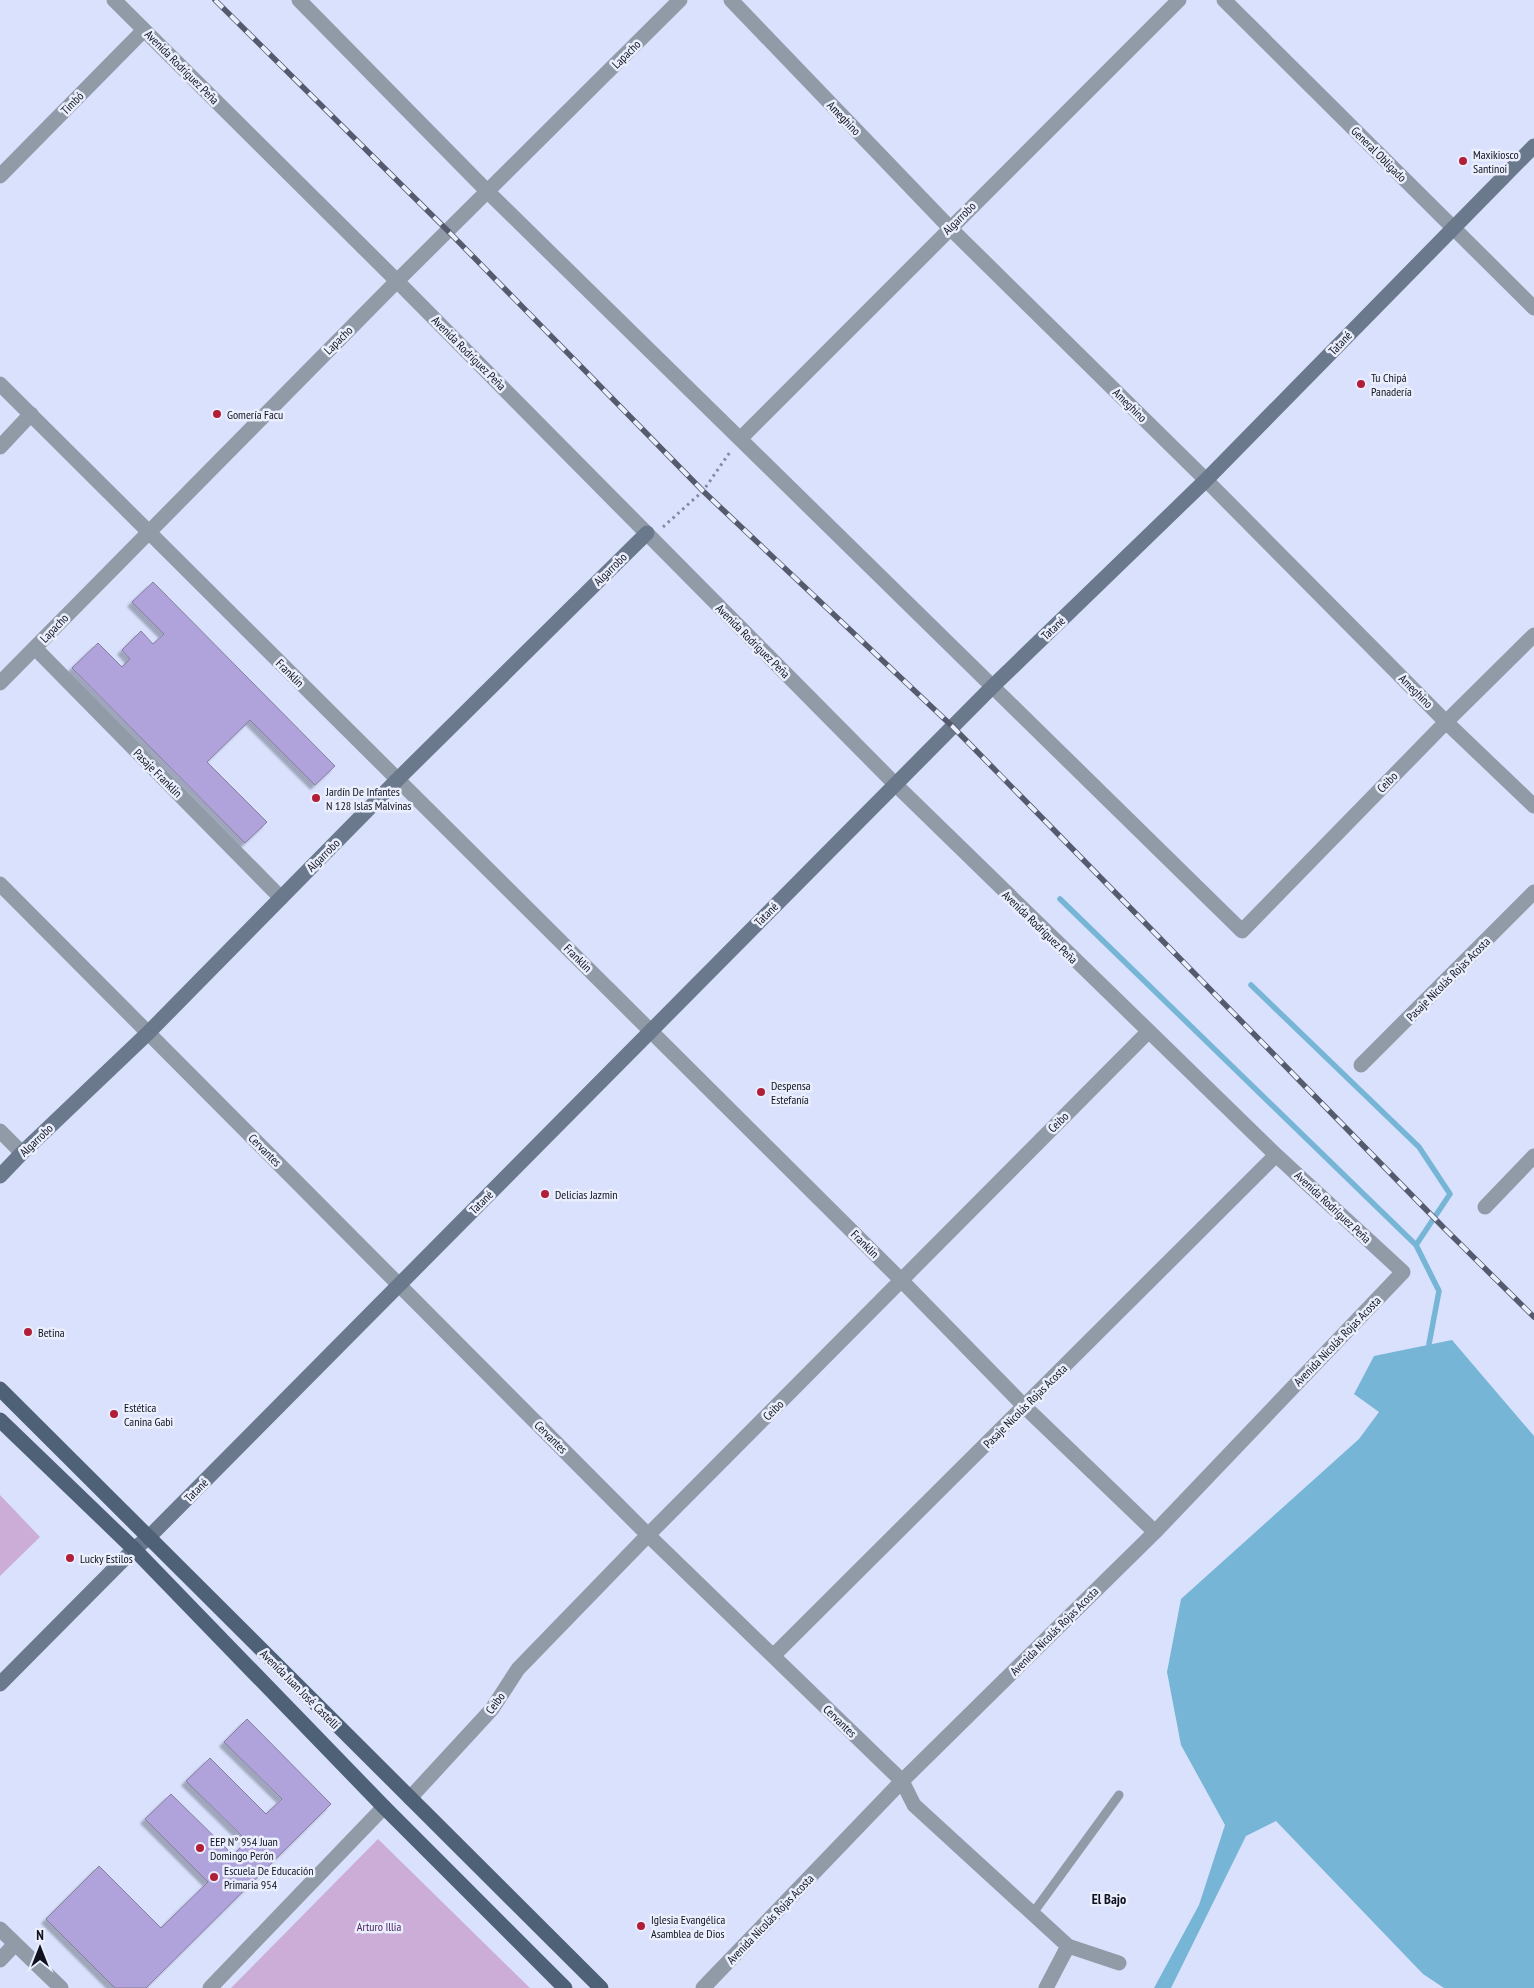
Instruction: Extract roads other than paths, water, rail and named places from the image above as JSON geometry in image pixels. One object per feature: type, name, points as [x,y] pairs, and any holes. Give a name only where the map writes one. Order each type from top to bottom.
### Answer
[{"type":"main road","name":"Avenida Juan José Castelli","points":[[0,1389],[601,1988]]},
{"type":"main road","name":"Avenida Juan José Castelli","points":[[0,1420],[134,1549],[384,1807],[565,1988]]},
{"type":"street","name":"Avenida Rodríguez Peña","points":[[114,0],[397,281],[896,785],[1276,1155],[1403,1272]]},
{"type":"street","points":[[298,0],[488,192],[993,686]]},
{"type":"street","name":"Lapacho","points":[[0,683],[148,531],[680,0]]},
{"type":"street","name":"Ameghino","points":[[731,0],[950,228],[1206,480],[1446,722],[1534,806]]},
{"type":"street","name":"Algarrobo","points":[[741,438],[1179,0]]},
{"type":"street","name":"General Obligado","points":[[1224,0],[1534,308]]},
{"type":"street","name":"Timbó","points":[[0,176],[144,30]]},
{"type":"street","name":"Tatané","points":[[3,1675],[134,1549],[148,1538],[993,686],[1206,480],[1534,146]]},
{"type":"street","name":"Franklin","points":[[0,384],[901,1280],[1025,1407],[1155,1532]]},
{"type":"street","points":[[0,447],[31,414]]},
{"type":"street","name":"Algarrobo","points":[[0,1176],[148,1033],[398,780],[647,533]]},
{"type":"street","name":"Ceibo","points":[[993,686],[1242,931],[1446,722],[1534,635]]},
{"type":"street","name":"Pasaje Franklin","points":[[35,648],[281,898]]},
{"type":"street","name":"Cervantes","points":[[0,884],[648,1535],[902,1781],[914,1805],[1068,1946],[1119,1963]]},
{"type":"street","name":"Pasaje Nicolás Rojas Acosta","points":[[1361,1065],[1534,892]]},
{"type":"street","name":"Ceibo","points":[[410,1798],[492,1709],[518,1669],[648,1535],[1148,1032]]},
{"type":"street","points":[[0,1131],[22,1153]]},
{"type":"street","name":"Pasaje Nicolás Rojas Acosta","points":[[773,1656],[1276,1155]]},
{"type":"street","points":[[1485,1207],[1534,1156]]},
{"type":"street","name":"Avenida Nicolás Rojas Acosta","points":[[703,1988],[902,1781],[1155,1532],[1403,1272]]},
{"type":"street","points":[[210,1988],[384,1807]]},
{"type":"street","points":[[0,1929],[61,1988]]},
{"type":"street","points":[[0,1960],[15,1944]]},
{"type":"street","points":[[1046,1988],[1068,1946]]},
{"type":"lane","points":[[1033,1913],[1119,1795]]},
{"type":"water","points":[[1452,1340],[1534,1436],[1534,1988],[1444,1988],[1423,1974],[1276,1821],[1246,1836],[1171,1988],[1154,1988],[1199,1905],[1225,1825],[1181,1745],[1167,1672],[1181,1599],[1359,1439],[1379,1412],[1354,1394],[1374,1356]]},
{"type":"waterway","points":[[1060,899],[1416,1245],[1439,1291],[1429,1344]]},
{"type":"waterway","points":[[1251,985],[1419,1147],[1450,1194],[1416,1245]]},
{"type":"railway","points":[[215,0],[448,231],[703,491],[953,727],[1444,1228],[1534,1317]]},
{"type":"place","name":"Maxikiosco Santinoi","points":[[1463,161]]},
{"type":"place","name":"Tu Chipá Panadería","points":[[1361,384]]},
{"type":"place","name":"Gomería Facu","points":[[217,414]]},
{"type":"place","name":"Jardín De Infantes N 128 Islas Malvinas","points":[[316,798]]},
{"type":"place","name":"Despensa Estefanía","points":[[761,1092]]},
{"type":"place","name":"Delicias Jazmin","points":[[545,1194]]},
{"type":"place","name":"Betina","points":[[28,1332]]},
{"type":"place","name":"Estética Canina Gabi","points":[[114,1414]]},
{"type":"place","name":"Lucky Estilos","points":[[70,1558]]},
{"type":"place","name":"EEP N° 954 Juan Domingo Perón","points":[[200,1848]]},
{"type":"place","name":"Escuela De Educación Primaria 954","points":[[214,1877]]},
{"type":"place","name":"Iglesia Evangélica Asamblea de Dios","points":[[641,1926]]},
{"type":"district","name":"El Bajo","points":[[1109,1899]]},
{"type":"park label","name":"Arturo Illia","points":[[379,1926]]}]
